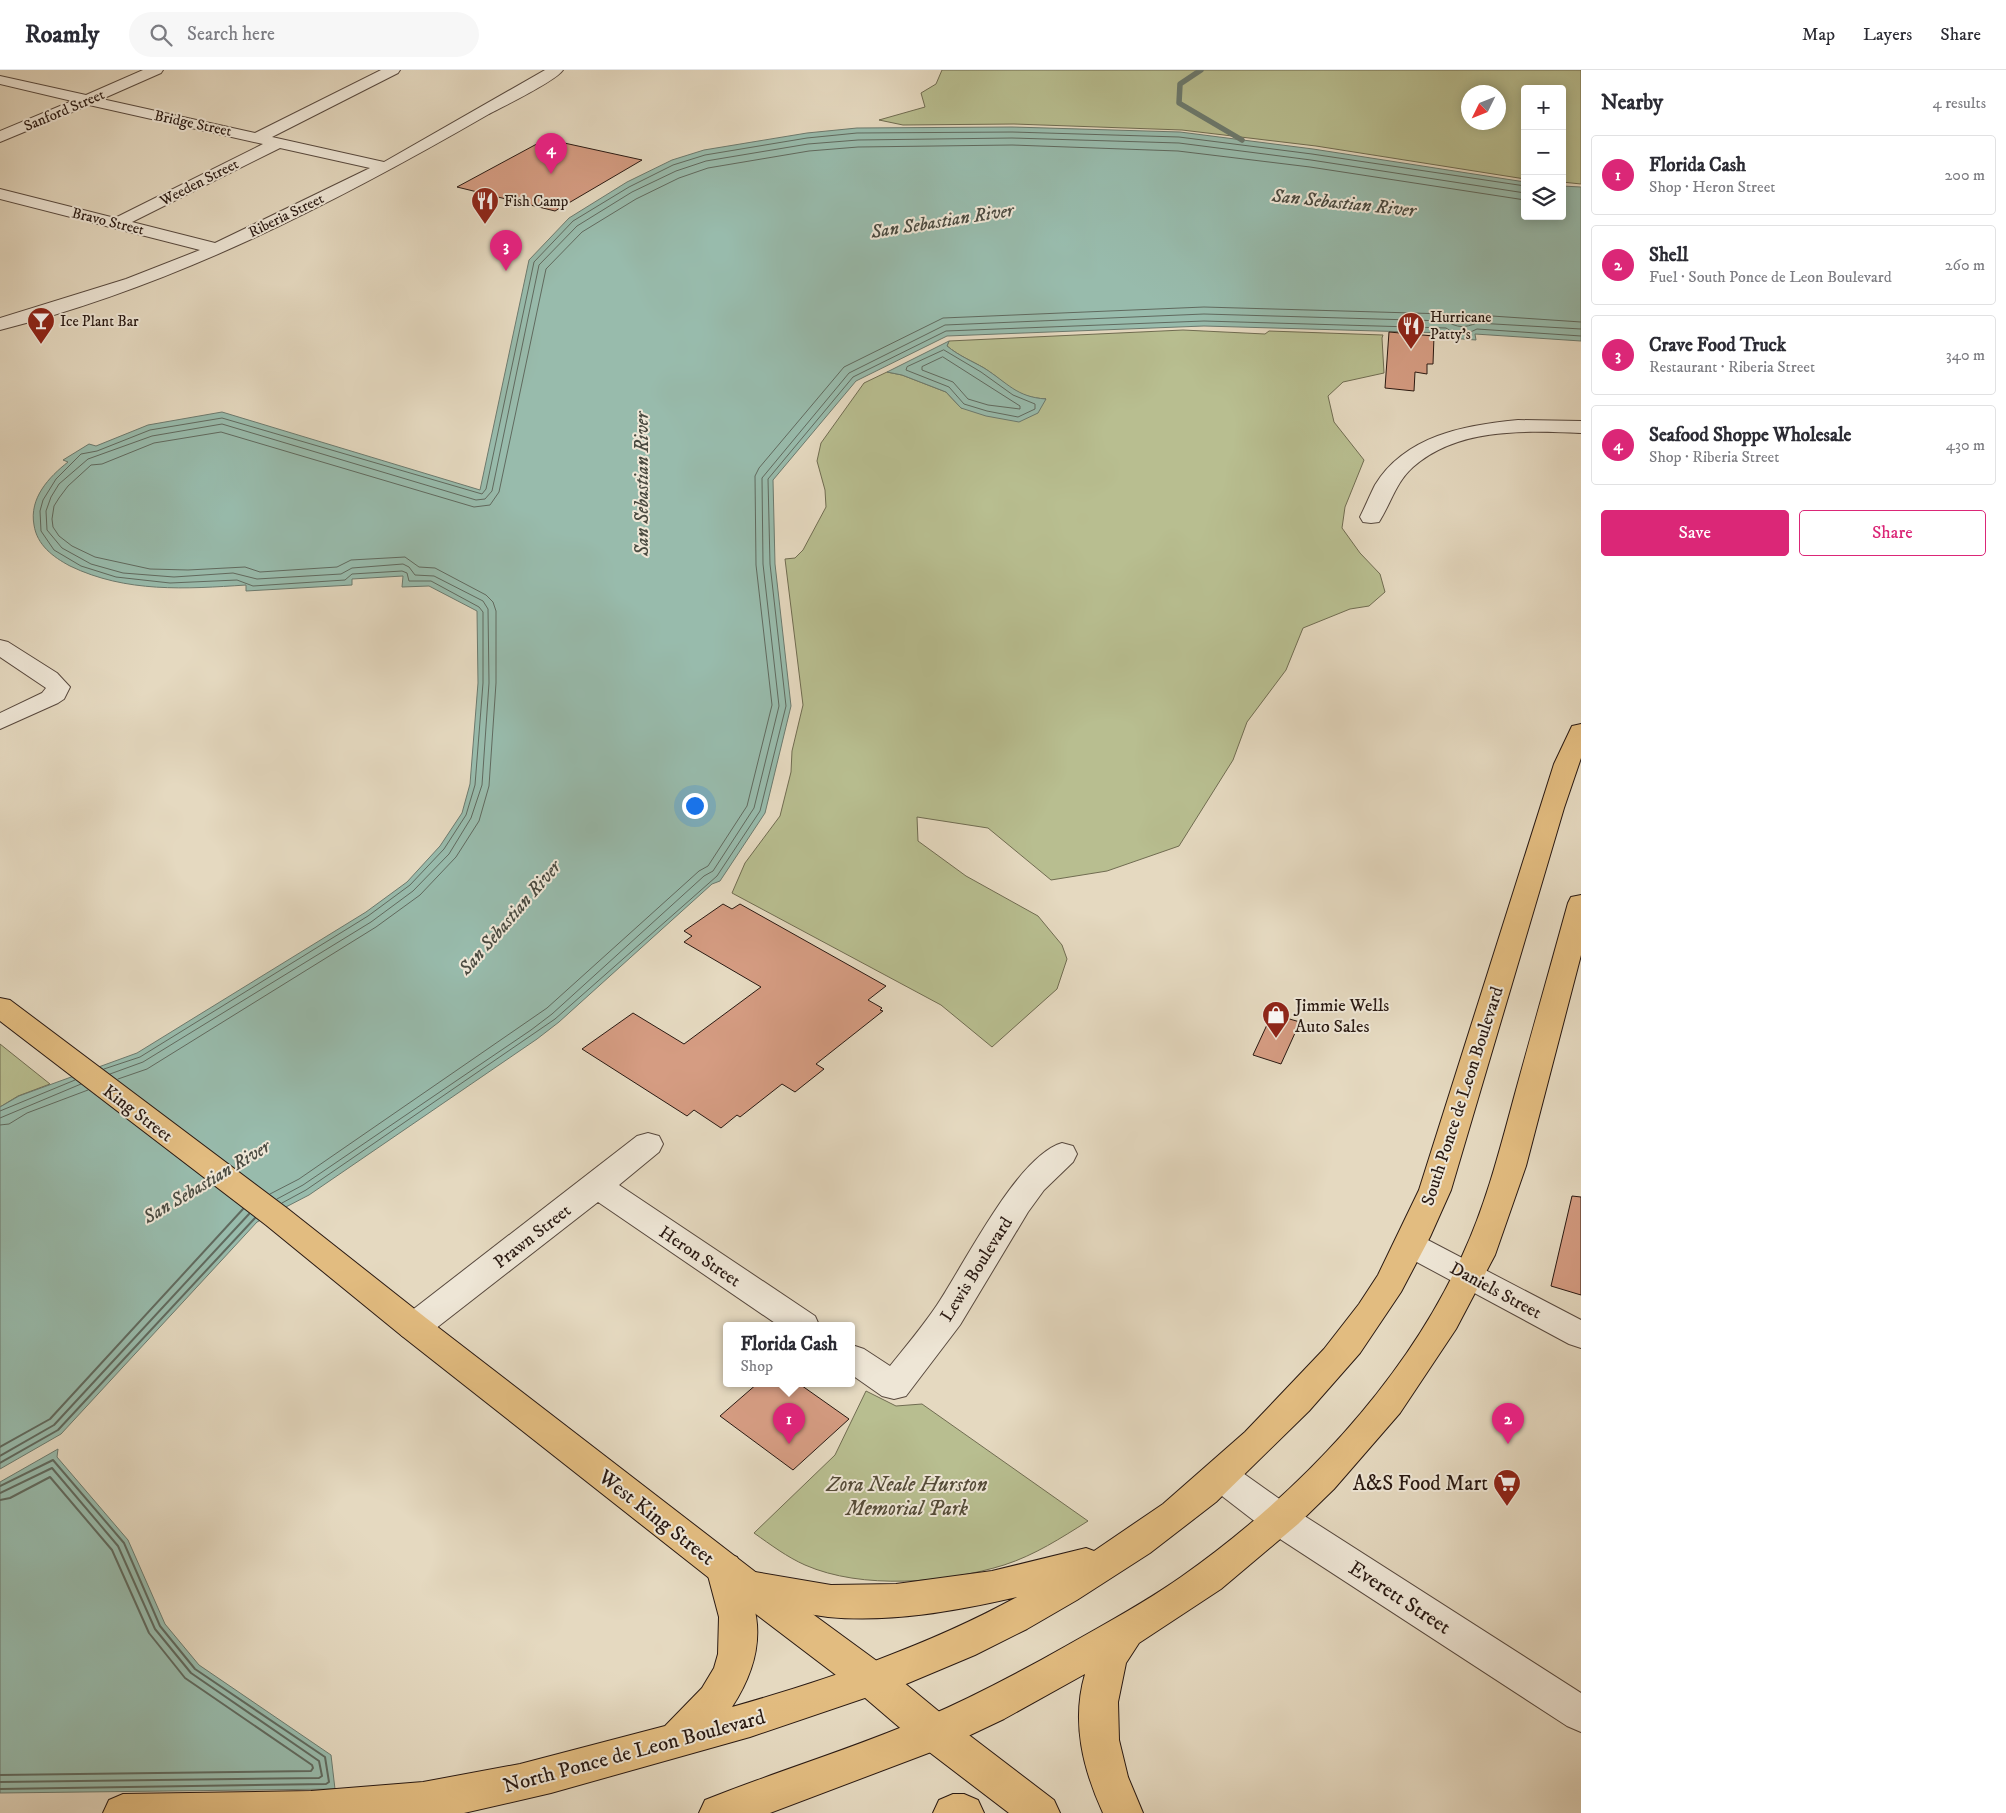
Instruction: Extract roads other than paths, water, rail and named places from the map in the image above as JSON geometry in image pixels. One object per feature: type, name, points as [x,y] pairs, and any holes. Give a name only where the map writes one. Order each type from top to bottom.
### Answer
[{"type":"main road","name":"South Ponce de Leon Boulevard","points":[[871,1679],[962,1642],[1038,1604],[1163,1524],[1221,1476],[1287,1412],[1331,1366],[1373,1311],[1411,1245],[1435,1190],[1573,766],[1581,731]]},
{"type":"main road","points":[[719,1813],[934,1732],[1033,1685],[1126,1632],[1206,1579],[1279,1519],[1342,1458],[1393,1400],[1436,1337],[1470,1275],[1491,1227],[1510,1172],[1581,903]]},
{"type":"main road","name":"King Street","points":[[0,1007],[70,1062],[277,1217]]},
{"type":"main road","name":"West King Street","points":[[277,1217],[414,1327],[734,1577],[871,1679],[934,1732],[1040,1813]]},
{"type":"main road","points":[[675,1741],[701,1718],[726,1686],[737,1656],[738,1617],[734,1577],[830,1600],[893,1601],[948,1596],[1009,1584],[1116,1555]]},
{"type":"main road","points":[[1123,1813],[1111,1790],[1096,1733],[1099,1696],[1107,1661],[1126,1632]]},
{"type":"main road","name":"North Ponce de Leon Boulevard","points":[[123,1813],[330,1810],[423,1801],[530,1782],[764,1717],[871,1679]]},
{"type":"main road","points":[[953,1813],[964,1813]]},
{"type":"street","name":"Sanford Street","points":[[0,138],[156,70]]},
{"type":"street","points":[[259,137],[394,70]]},
{"type":"street","name":"Riberia Street","points":[[0,324],[132,283],[216,249],[386,167],[556,70]]},
{"type":"street","name":"Bridge Street","points":[[0,80],[386,167]]},
{"type":"street","name":"Weeden Street","points":[[118,223],[280,142]]},
{"type":"street","name":"Bravo Street","points":[[0,194],[216,249]]},
{"type":"street","points":[[1372,517],[1378,498],[1387,481],[1406,460],[1455,434],[1511,426],[1581,427]]},
{"type":"street","points":[[0,647],[49,678],[58,687],[56,694],[50,698],[0,722]]},
{"type":"street","name":"Prawn Street","points":[[414,1327],[597,1186],[648,1144]]},
{"type":"street","name":"Lewis Boulevard","points":[[855,1360],[894,1386],[948,1316],[1017,1204],[1033,1182],[1062,1154]]},
{"type":"street","name":"Heron Street","points":[[597,1186],[800,1322]]},
{"type":"street","name":"Daniels Street","points":[[1411,1245],[1581,1335]]},
{"type":"street","name":"Everett Street","points":[[1221,1476],[1279,1519],[1581,1714]]},
{"type":"water","name":"San Sebastian River","points":[[1012,127],[1180,132],[1313,149],[1521,181],[1521,220],[1566,220],[1566,186],[1581,187],[1581,341],[1475,334],[1476,340],[1449,338],[1447,333],[1204,326],[947,336],[856,381],[773,480],[775,564],[791,706],[765,813],[720,881],[712,884],[559,1022],[537,1039],[309,1195],[257,1222],[61,1434],[0,1469],[0,1107],[19,1096],[137,1053],[366,912],[407,882],[440,846],[462,813],[470,784],[478,683],[477,611],[429,586],[402,587],[403,576],[352,579],[352,585],[246,591],[246,585],[179,588],[134,585],[113,581],[91,575],[70,566],[47,550],[38,539],[33,515],[42,489],[54,474],[68,462],[63,460],[89,444],[96,446],[148,425],[222,412],[480,490],[529,260],[569,218],[627,182],[672,160],[704,150],[807,133],[857,128]]},
{"type":"water","points":[[949,341],[947,346],[952,350],[984,368],[1013,388],[1036,398],[1046,399],[1038,413],[1019,422],[986,416],[961,408],[946,392],[902,375],[887,372]]},
{"type":"water","points":[[58,1449],[57,1457],[128,1540],[165,1624],[199,1665],[331,1755],[335,1789],[0,1793],[0,1482]]},
{"type":"waterway","points":[[1201,70],[1180,84],[1179,103],[1242,140]]},
{"type":"place","name":"Seafood Shoppe Wholesale","points":[[551,174]]},
{"type":"place","name":"Fish Camp","points":[[485,225]]},
{"type":"place","name":"Crave Food Truck","points":[[506,271]]},
{"type":"place","name":"Ice Plant Bar","points":[[41,345]]},
{"type":"place","name":"Hurricane Patty's","points":[[1411,350]]},
{"type":"place","name":"Jimmie Wells Auto Sales","points":[[1276,1039]]},
{"type":"place","name":"Florida Cash","points":[[789,1444]]},
{"type":"place","name":"Shell","points":[[1508,1444]]},
{"type":"place","name":"A&S Food Mart","points":[[1507,1507]]},
{"type":"park label","name":"Zora Neale Hurston Memorial Park","points":[[907,1496]]}]
